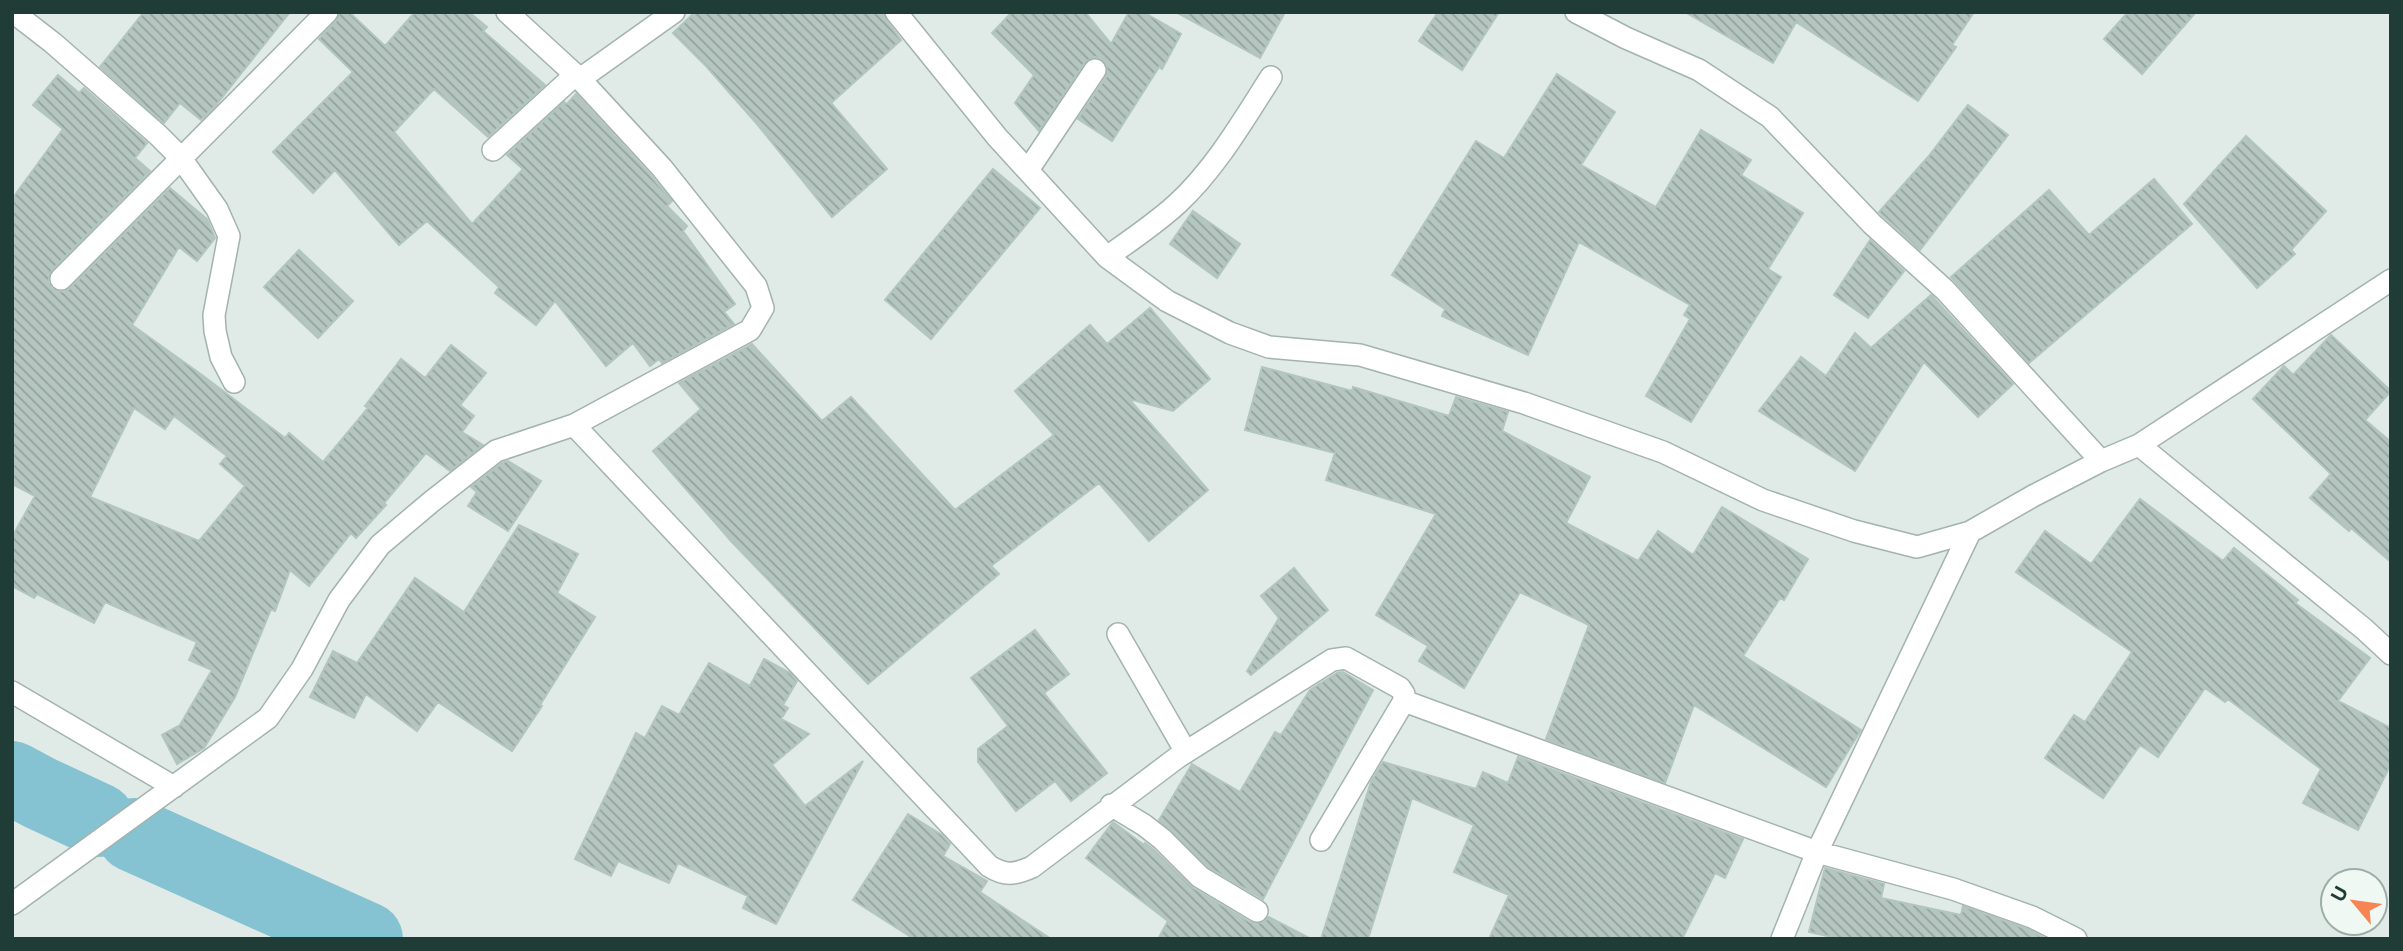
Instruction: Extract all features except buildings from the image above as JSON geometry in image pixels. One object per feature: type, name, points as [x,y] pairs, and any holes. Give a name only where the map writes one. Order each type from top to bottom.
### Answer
[{"type":"street","points":[[13,12],[106,89],[180,157],[217,209],[229,236],[214,315],[215,331],[221,357],[234,382]]},
{"type":"street","points":[[61,279],[327,12]]},
{"type":"street","points":[[12,904],[268,718],[302,669],[339,600],[380,545],[496,451],[573,425],[750,330],[763,308],[756,286],[671,178],[577,77],[507,12]]},
{"type":"street","points":[[493,150],[577,77],[674,12]]},
{"type":"street","points":[[896,12],[997,137],[1107,257],[1167,301],[1230,333],[1269,347],[1360,355],[1524,403],[1663,452],[1763,500],[1854,531],[1917,547],[1970,532],[2101,461],[2139,445],[2391,280]]},
{"type":"street","points":[[1576,12],[1626,38],[1699,70],[1770,117],[1872,224],[1945,290],[2101,461]]},
{"type":"street","points":[[1028,170],[1095,70]]},
{"type":"street","points":[[1107,257],[1160,219],[1194,186],[1248,114],[1270,77]]},
{"type":"street","points":[[573,425],[989,866],[1003,874],[1017,874],[1032,867],[1111,805],[1186,752],[1332,660],[1346,658],[1400,688],[1404,701],[1321,840]]},
{"type":"street","points":[[2139,445],[2391,654]]},
{"type":"street","points":[[1782,939],[1817,852],[1970,532]]},
{"type":"street","points":[[1118,634],[1186,752]]},
{"type":"street","points":[[12,692],[174,787]]},
{"type":"street","points":[[1404,701],[1817,852],[1953,889],[2032,918],[2076,939]]},
{"type":"street","points":[[1111,805],[1144,825],[1172,848],[1200,877],[1257,911]]},
{"type":"waterway","points":[[12,778],[98,820]]},
{"type":"waterway","points":[[134,835],[366,939]]}]
